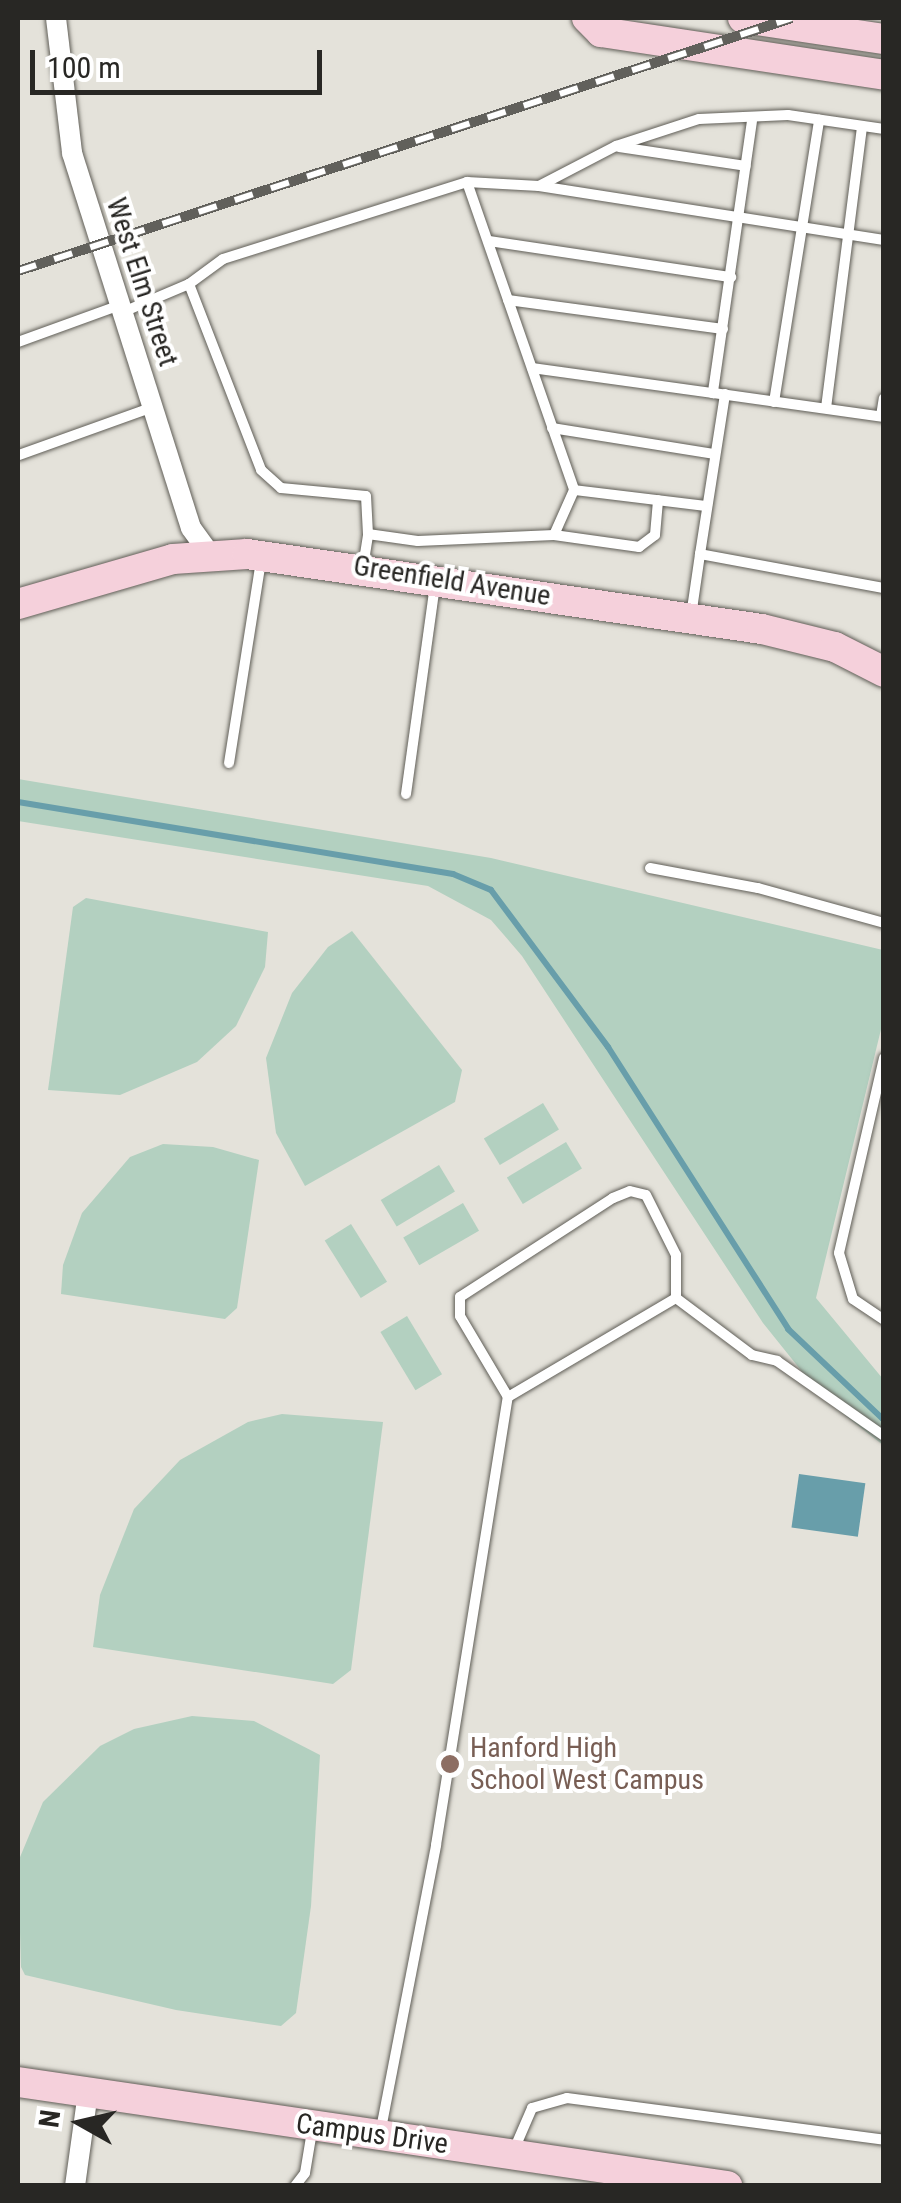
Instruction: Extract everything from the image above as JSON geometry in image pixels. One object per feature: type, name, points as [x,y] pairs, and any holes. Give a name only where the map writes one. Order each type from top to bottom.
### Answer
[{"type":"street","name":"West Elm Street","points":[[56,18],[72,153],[191,528],[210,554]]},
{"type":"street","points":[[586,18],[600,32],[884,75]]},
{"type":"street","points":[[743,18],[884,39]]},
{"type":"street","name":"Greenfield Avenue","points":[[18,604],[129,569],[210,554],[262,555],[436,578],[803,637],[884,672]]},
{"type":"street","name":"Campus Drive","points":[[18,2082],[512,2154],[616,2178],[727,2186]]},
{"type":"street","points":[[75,2186],[88,2092]]},
{"type":"lane","points":[[539,186],[616,146],[698,119],[752,121],[788,115],[884,129]]},
{"type":"lane","points":[[774,402],[819,120]]},
{"type":"lane","points":[[691,618],[716,454],[723,328],[752,121]]},
{"type":"lane","points":[[826,408],[851,236],[862,126]]},
{"type":"lane","points":[[616,146],[746,166]]},
{"type":"lane","points":[[18,342],[189,284],[222,259],[467,182],[539,186],[884,240]]},
{"type":"lane","points":[[467,182],[574,490],[554,535]]},
{"type":"lane","points":[[488,241],[731,276]]},
{"type":"lane","points":[[189,284],[261,470],[281,488],[366,496],[368,534],[363,567]]},
{"type":"lane","points":[[508,300],[723,328]]},
{"type":"lane","points":[[532,368],[882,416],[884,398]]},
{"type":"lane","points":[[19,455],[154,406]]},
{"type":"lane","points":[[552,428],[716,454]]},
{"type":"lane","points":[[574,490],[707,506]]},
{"type":"lane","points":[[368,534],[418,541],[554,535],[639,547],[655,534],[658,500]]},
{"type":"lane","points":[[700,554],[884,588]]},
{"type":"lane","points":[[229,764],[262,555]]},
{"type":"lane","points":[[406,794],[436,578]]},
{"type":"lane","points":[[650,868],[758,888],[884,924]]},
{"type":"lane","points":[[884,1058],[879,1096],[840,1254],[853,1299],[884,1320]]},
{"type":"lane","points":[[868,1130],[884,1134]]},
{"type":"lane","points":[[380,2134],[436,1845],[508,1397],[460,1316],[460,1297],[613,1198],[636,1191],[650,1199],[676,1255],[676,1298]]},
{"type":"lane","points":[[508,1397],[676,1298]]},
{"type":"lane","points":[[676,1298],[752,1355],[777,1361],[884,1436]]},
{"type":"lane","points":[[512,2154],[532,2108],[568,2098],[884,2140]]},
{"type":"lane","points":[[295,2186],[305,2172],[313,2125]]},
{"type":"green space","points":[[18,779],[491,858],[883,950],[883,1021],[816,1298],[883,1379],[883,1445],[824,1399],[763,1323],[522,956],[491,920],[428,886],[18,821]]},
{"type":"green space","points":[[86,898],[268,932],[265,967],[236,1026],[197,1062],[120,1095],[48,1090],[73,907]]},
{"type":"green space","points":[[352,931],[462,1070],[455,1102],[305,1186],[276,1133],[266,1058],[292,993],[328,947]]},
{"type":"green space","points":[[543,1103],[559,1130],[500,1165],[484,1139]]},
{"type":"green space","points":[[566,1142],[582,1169],[523,1204],[507,1178]]},
{"type":"green space","points":[[163,1144],[213,1147],[259,1160],[237,1308],[225,1319],[61,1294],[63,1265],[82,1213],[130,1157]]},
{"type":"green space","points":[[439,1165],[455,1192],[397,1227],[381,1200]]},
{"type":"green space","points":[[463,1203],[479,1231],[419,1265],[403,1238]]},
{"type":"green space","points":[[351,1224],[387,1282],[361,1298],[325,1240]]},
{"type":"green space","points":[[407,1316],[442,1374],[415,1390],[380,1332]]},
{"type":"green space","points":[[282,1414],[383,1422],[351,1670],[333,1684],[93,1647],[100,1595],[134,1509],[180,1460],[248,1422]]},
{"type":"green space","points":[[192,1716],[254,1721],[320,1755],[311,1906],[296,2013],[281,2026],[176,2010],[25,1975],[21,1967],[18,1862],[43,1802],[100,1746],[134,1729]]},
{"type":"water","points":[[799,1474],[865,1483],[858,1537],[791,1527]]},
{"type":"waterway","points":[[18,802],[453,874],[491,890],[608,1047],[788,1329],[884,1420]]},
{"type":"railway","points":[[18,271],[792,18]]},
{"type":"place","name":"Hanford High School West Campus","points":[[450,1764]]}]
